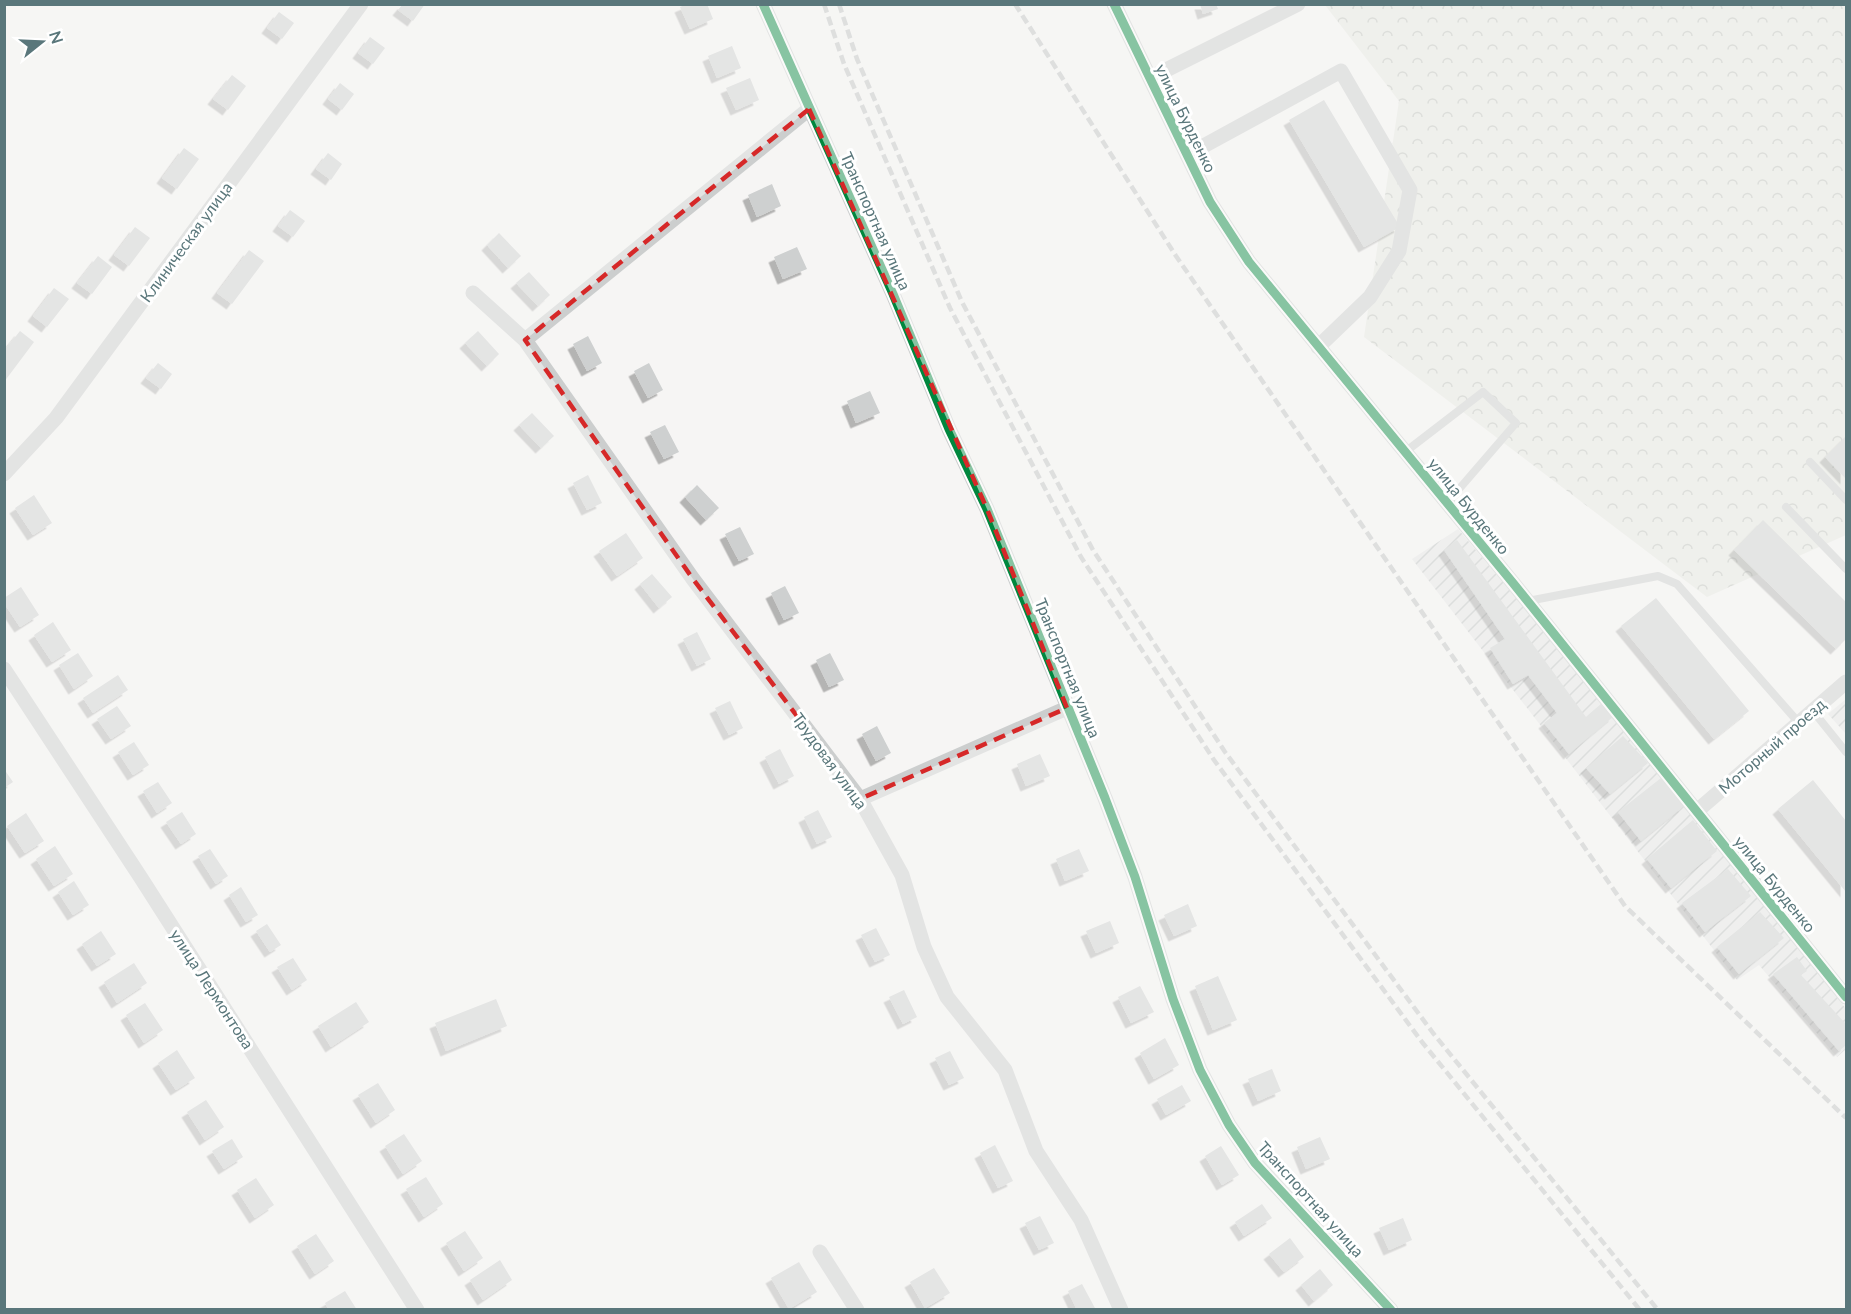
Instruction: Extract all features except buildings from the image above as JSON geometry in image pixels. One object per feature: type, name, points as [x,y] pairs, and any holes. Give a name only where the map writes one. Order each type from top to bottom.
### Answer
[{"type":"street","name":"Клиническая улица","points":[[4,474],[56,418],[361,4]]},
{"type":"street","name":"Транспортная улица","points":[[763,4],[893,294],[949,429],[987,509],[1135,877],[1173,999],[1200,1070],[1224,1116],[1256,1162],[1391,1310]]},
{"type":"street","name":"улица Бурденко","points":[[1114,4],[1210,202],[1249,262],[1844,988]]},
{"type":"street","points":[[1150,78],[1298,4]]},
{"type":"street","points":[[1187,155],[1341,71],[1410,190],[1399,251],[1370,297],[1318,347]]},
{"type":"street","points":[[525,340],[809,109]]},
{"type":"street","name":"Трудовая улица","points":[[473,293],[525,340],[693,579],[860,799],[902,875],[924,947],[947,997],[1005,1070],[1036,1152],[1081,1220],[1121,1310]]},
{"type":"street","name":"улица Лермонтова","points":[[4,669],[141,878],[417,1310]]},
{"type":"street","name":"Моторный проезд","points":[[1697,811],[1846,682]]},
{"type":"street","points":[[860,799],[1067,708]]},
{"type":"street","points":[[820,1252],[857,1310]]},
{"type":"lane","points":[[1404,452],[1483,392],[1516,423],[1447,503]]},
{"type":"lane","points":[[1810,462],[1846,500]]},
{"type":"lane","points":[[1786,507],[1846,569]]},
{"type":"lane","points":[[1527,601],[1658,576],[1677,584],[1799,723]]},
{"type":"lane","points":[[1813,711],[1846,752]]},
{"type":"highlighted area","points":[[809,109],[987,509],[1067,708],[860,799],[693,579],[525,340]]},
{"type":"shaded area","points":[[1458,529],[1616,716],[1846,1009],[1846,1049],[1837,1057],[1759,965],[1737,980],[1412,559]]},
{"type":"shaded area","points":[[1846,699],[1846,734],[1828,714]]},
{"type":"green space","points":[[1325,5],[1846,5],[1846,535],[1707,597],[1364,337],[1399,101]]},
{"type":"railway","points":[[824,4],[844,64],[950,308],[1081,557],[1214,760],[1422,1042],[1640,1310]]},
{"type":"railway","points":[[839,4],[857,59],[962,302],[1093,550],[1225,752],[1433,1033],[1658,1310]]},
{"type":"railway","points":[[1015,4],[1176,256],[1625,906],[1846,1118]]},
{"type":"cycle path","points":[[763,4],[893,294],[949,429],[987,509],[1135,877],[1173,999],[1200,1070],[1229,1125],[1255,1163],[1391,1310]]},
{"type":"cycle path","points":[[1114,4],[1210,202],[1249,262],[1513,583],[1846,997]]}]
